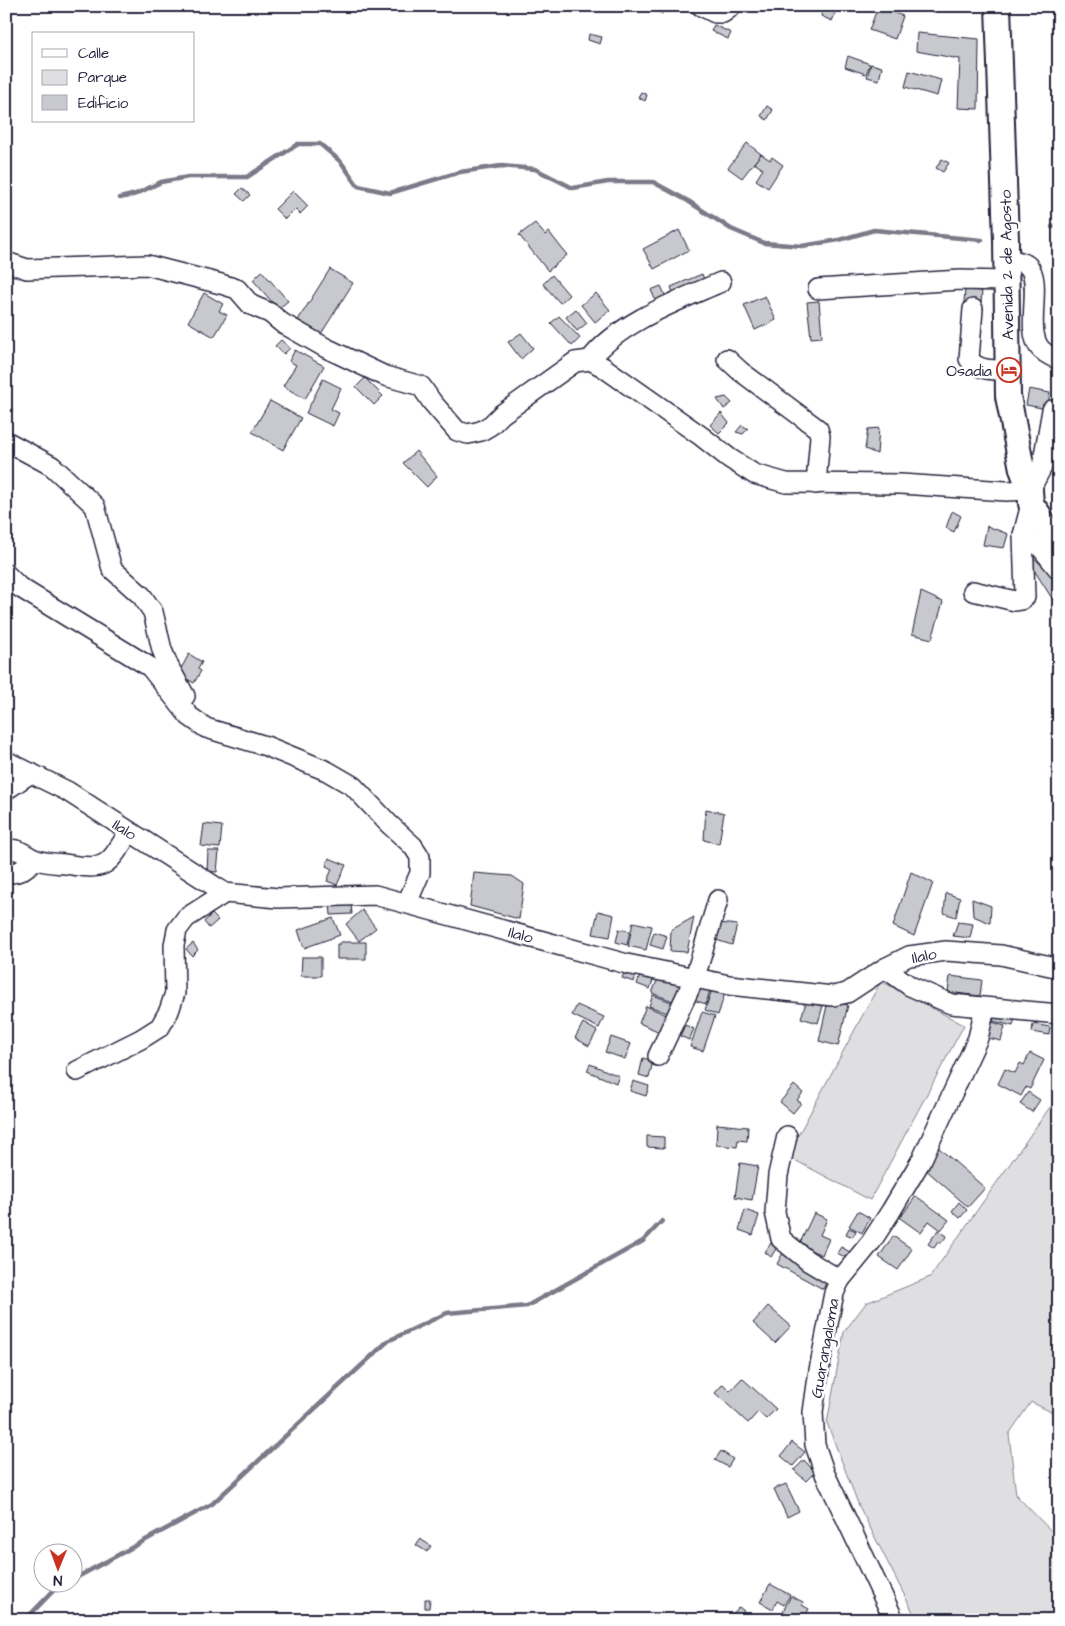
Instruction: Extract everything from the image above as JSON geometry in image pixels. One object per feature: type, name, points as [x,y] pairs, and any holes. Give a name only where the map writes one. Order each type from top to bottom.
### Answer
[{"type":"main road","name":"Avenida 2 de Agosto","points":[[998,6],[1008,396],[1022,468],[1030,497],[1043,523],[1059,541]]},
{"type":"street","points":[[701,6],[715,13],[723,13],[732,6]]},
{"type":"street","points":[[6,262],[27,269],[147,265],[237,289],[252,305],[270,313],[282,323],[326,348],[385,376],[420,386],[457,431],[468,434],[481,431],[491,425],[502,414],[574,362],[590,360],[603,367],[701,436],[728,458],[754,474],[786,483],[901,484],[1006,491],[1030,497]]},
{"type":"street","points":[[818,289],[960,280],[1006,270],[1022,262],[1029,267],[1033,275],[1033,322],[1039,347],[1059,360]]},
{"type":"street","points":[[590,360],[597,350],[622,331],[664,308],[721,282]]},
{"type":"street","points":[[973,309],[969,359],[972,364],[978,367],[1008,370]]},
{"type":"street","points":[[726,358],[740,371],[818,429],[820,436],[816,484]]},
{"type":"street","points":[[973,591],[1015,602],[1025,597],[1023,535],[1030,497],[1042,467],[1052,410]]},
{"type":"street","points":[[6,441],[52,466],[95,506],[112,569],[142,596],[153,612],[162,650],[169,668],[180,689],[206,728]]},
{"type":"street","points":[[1023,535],[1039,545],[1059,570]]},
{"type":"street","points":[[6,574],[19,587],[150,667],[189,716],[206,728],[266,746],[327,771],[354,786],[389,824],[413,846],[420,857],[420,873],[407,903]]},
{"type":"street","name":"Ilalo","points":[[6,761],[66,791],[225,893],[278,898],[375,894],[627,964],[730,985],[832,996],[847,993],[886,968],[910,956],[946,951],[1001,954],[1059,968]]},
{"type":"street","points":[[6,790],[31,773]]},
{"type":"street","points":[[6,851],[12,849],[23,852],[35,860],[84,867],[98,867],[107,863],[129,832]]},
{"type":"street","points":[[6,872],[13,874],[19,872],[35,860]]},
{"type":"street","points":[[77,1072],[160,1027],[169,1011],[175,993],[174,945],[177,930],[186,918],[225,893]]},
{"type":"street","points":[[658,1056],[695,977],[718,900]]},
{"type":"street","points":[[886,968],[910,986],[951,1004],[1059,1014]]},
{"type":"street","name":"Guarangaloma","points":[[894,1620],[825,1474],[816,1446],[813,1412],[819,1370],[834,1292],[840,1280],[870,1242],[891,1211],[922,1159],[978,1038],[985,1008]]},
{"type":"street","points":[[787,1136],[778,1175],[775,1212],[781,1239],[808,1261],[840,1280]]},
{"type":"green space","points":[[881,981],[964,1025],[870,1200],[787,1156]]},
{"type":"green space","points":[[1050,1107],[1059,1112],[1059,1416],[1031,1402],[1009,1434],[1016,1495],[1059,1539],[1059,1620],[917,1620],[859,1506],[827,1423],[844,1332],[866,1303],[930,1277]]},
{"type":"building","points":[[654,6],[667,6],[662,14],[653,8]]},
{"type":"building","points":[[823,7],[835,14],[832,21],[821,16]]},
{"type":"building","points":[[878,7],[903,16],[895,39],[869,30]]},
{"type":"building","points":[[714,25],[731,33],[728,39],[711,31]]},
{"type":"building","points":[[917,33],[979,39],[978,109],[958,108],[960,59],[916,51]]},
{"type":"building","points":[[589,34],[602,37],[600,44],[588,40]]},
{"type":"building","points":[[848,56],[870,64],[866,74],[845,67]]},
{"type":"building","points":[[871,64],[882,67],[879,80],[867,77]]},
{"type":"building","points":[[909,71],[941,80],[937,96],[905,87]]},
{"type":"building","points":[[641,92],[647,95],[645,101],[638,97]]},
{"type":"building","points":[[767,106],[773,110],[767,120],[761,116]]},
{"type":"building","points":[[747,143],[761,154],[742,178],[728,168]]},
{"type":"building","points":[[761,154],[770,160],[772,157],[783,165],[768,188],[756,180],[763,169],[754,163]]},
{"type":"building","points":[[942,159],[949,163],[943,172],[936,168]]},
{"type":"building","points":[[242,188],[250,195],[244,201],[236,194]]},
{"type":"building","points":[[293,191],[308,206],[300,214],[295,209],[285,219],[275,209]]},
{"type":"building","points":[[535,223],[545,235],[549,232],[567,255],[548,271],[519,235]]},
{"type":"building","points":[[679,230],[689,250],[654,269],[643,249]]},
{"type":"building","points":[[330,269],[353,283],[321,334],[298,320]]},
{"type":"building","points":[[262,271],[288,301],[278,309],[253,280]]},
{"type":"building","points":[[702,274],[705,282],[676,300],[671,287]]},
{"type":"building","points":[[552,275],[569,295],[560,303],[543,284]]},
{"type":"building","points":[[661,286],[668,301],[658,306],[651,290]]},
{"type":"building","points":[[965,290],[982,291],[981,304],[964,302]]},
{"type":"building","points":[[204,293],[223,304],[219,311],[227,315],[214,337],[188,322]]},
{"type":"building","points":[[596,293],[610,310],[595,322],[581,305]]},
{"type":"building","points":[[765,296],[776,320],[755,330],[744,305]]},
{"type":"building","points":[[819,301],[822,337],[811,338],[807,302]]},
{"type":"building","points":[[576,309],[587,323],[577,331],[566,317]]},
{"type":"building","points":[[559,316],[580,338],[572,346],[551,323]]},
{"type":"building","points":[[521,333],[533,348],[521,359],[508,342]]},
{"type":"building","points":[[281,340],[290,348],[284,354],[275,346]]},
{"type":"building","points":[[295,350],[324,366],[305,399],[283,386],[296,365],[289,361]]},
{"type":"building","points":[[365,378],[383,396],[374,405],[356,387]]},
{"type":"building","points":[[323,379],[341,388],[331,409],[339,413],[333,426],[306,413]]},
{"type":"building","points":[[1029,389],[1050,393],[1047,409],[1026,405]]},
{"type":"building","points":[[726,397],[732,403],[724,409],[717,399]]},
{"type":"building","points":[[270,401],[301,418],[283,450],[252,432]]},
{"type":"building","points":[[721,413],[729,423],[719,433],[710,425]]},
{"type":"building","points":[[742,425],[748,429],[743,434],[736,432]]},
{"type":"building","points":[[879,428],[877,454],[865,449],[868,429]]},
{"type":"building","points":[[1059,431],[1059,456],[1053,455]]},
{"type":"building","points":[[416,451],[437,476],[427,487],[403,463]]},
{"type":"building","points":[[952,511],[961,516],[954,532],[946,528]]},
{"type":"building","points":[[987,526],[1008,534],[1004,548],[983,545]]},
{"type":"building","points":[[1031,555],[1059,582],[1059,594],[1053,600],[1027,559]]},
{"type":"building","points":[[921,592],[943,602],[932,639],[912,634]]},
{"type":"building","points":[[189,654],[202,662],[198,669],[201,671],[194,683],[178,674]]},
{"type":"building","points":[[706,809],[724,813],[719,844],[704,840]]},
{"type":"building","points":[[204,824],[222,826],[220,848],[201,846]]},
{"type":"building","points":[[208,851],[219,851],[217,872],[207,871]]},
{"type":"building","points":[[329,858],[346,865],[337,885],[327,881],[332,869],[326,866]]},
{"type":"building","points":[[911,872],[933,883],[914,936],[893,926]]},
{"type":"building","points":[[474,873],[512,876],[524,884],[519,919],[470,906]]},
{"type":"building","points":[[946,893],[960,898],[956,917],[944,913]]},
{"type":"building","points":[[972,899],[991,906],[990,923],[973,916]]},
{"type":"building","points":[[351,902],[352,914],[331,915],[330,903]]},
{"type":"building","points":[[362,910],[376,928],[359,941],[346,924]]},
{"type":"building","points":[[598,911],[614,915],[610,937],[593,934]]},
{"type":"building","points":[[212,914],[218,920],[209,928],[204,922]]},
{"type":"building","points":[[694,917],[687,952],[670,951],[671,930]]},
{"type":"building","points":[[333,918],[340,935],[304,948],[298,930]]},
{"type":"building","points":[[633,922],[652,926],[646,950],[628,946]]},
{"type":"building","points":[[958,922],[973,924],[970,938],[953,936]]},
{"type":"building","points":[[720,923],[737,925],[732,945],[716,940]]},
{"type":"building","points":[[619,929],[630,931],[627,945],[616,942]]},
{"type":"building","points":[[654,932],[667,936],[663,949],[650,945]]},
{"type":"building","points":[[340,942],[366,942],[366,959],[337,959],[337,944],[340,944]]},
{"type":"building","points":[[193,943],[198,950],[192,956],[186,949]]},
{"type":"building","points":[[302,957],[321,957],[321,976],[301,976]]},
{"type":"building","points":[[626,968],[637,972],[634,982],[622,978]]},
{"type":"building","points":[[661,971],[686,981],[678,1003],[652,993]]},
{"type":"building","points":[[641,973],[654,977],[650,989],[637,984]]},
{"type":"building","points":[[950,976],[982,980],[980,996],[948,992]]},
{"type":"building","points":[[696,978],[712,983],[706,1004],[690,999]]},
{"type":"building","points":[[714,983],[727,987],[718,1015],[705,1010]]},
{"type":"building","points":[[653,995],[674,1003],[670,1014],[649,1006]]},
{"type":"building","points":[[828,1001],[848,1005],[838,1046],[819,1041]]},
{"type":"building","points":[[806,1002],[823,1006],[818,1023],[801,1018]]},
{"type":"building","points":[[577,1005],[604,1017],[599,1028],[572,1015]]},
{"type":"building","points":[[646,1006],[669,1016],[662,1033],[639,1023]]},
{"type":"building","points":[[702,1012],[715,1016],[703,1051],[690,1047]]},
{"type":"building","points":[[995,1013],[1015,1018],[1013,1026],[993,1021]]},
{"type":"building","points":[[992,1022],[1005,1026],[1001,1041],[988,1038]]},
{"type":"building","points":[[583,1023],[597,1031],[589,1046],[575,1038]]},
{"type":"building","points":[[1033,1024],[1050,1027],[1049,1035],[1032,1032]]},
{"type":"building","points":[[685,1025],[694,1029],[689,1040],[680,1036]]},
{"type":"building","points":[[611,1037],[631,1044],[625,1059],[605,1052]]},
{"type":"building","points":[[1030,1053],[1044,1060],[1030,1089],[1026,1087],[1021,1096],[998,1084],[1005,1069],[1015,1073],[1020,1063],[1024,1065]]},
{"type":"building","points":[[643,1058],[653,1061],[649,1078],[639,1075]]},
{"type":"building","points":[[590,1064],[619,1076],[616,1083],[587,1071]]},
{"type":"building","points":[[633,1081],[649,1086],[646,1096],[630,1091]]},
{"type":"building","points":[[794,1085],[803,1093],[797,1100],[801,1103],[793,1113],[780,1102]]},
{"type":"building","points":[[1028,1092],[1040,1100],[1032,1112],[1020,1104]]},
{"type":"building","points":[[717,1124],[748,1127],[747,1141],[738,1140],[737,1147],[716,1145]]},
{"type":"building","points":[[647,1136],[664,1137],[664,1148],[647,1147]]},
{"type":"building","points":[[939,1148],[985,1188],[968,1207],[924,1168]]},
{"type":"building","points":[[740,1163],[758,1166],[752,1200],[735,1197]]},
{"type":"building","points":[[916,1196],[949,1220],[941,1230],[929,1221],[921,1233],[900,1218]]},
{"type":"building","points":[[959,1202],[967,1210],[960,1218],[952,1211]]},
{"type":"building","points":[[745,1210],[759,1215],[753,1235],[739,1230]]},
{"type":"building","points":[[858,1211],[870,1218],[862,1233],[849,1226]]},
{"type":"building","points":[[814,1213],[827,1219],[820,1235],[829,1239],[822,1255],[799,1245]]},
{"type":"building","points":[[849,1228],[856,1231],[853,1237],[846,1234]]},
{"type":"building","points":[[938,1230],[947,1236],[940,1244],[938,1242],[934,1248],[928,1244]]},
{"type":"building","points":[[893,1236],[912,1249],[898,1270],[879,1257]]},
{"type":"building","points":[[771,1243],[777,1247],[771,1257],[765,1252]]},
{"type":"building","points":[[841,1247],[850,1252],[847,1258],[837,1253]]},
{"type":"building","points":[[784,1251],[830,1275],[823,1289],[777,1264]]},
{"type":"building","points":[[768,1306],[791,1326],[775,1343],[753,1323]]},
{"type":"building","points":[[742,1378],[776,1409],[766,1419],[758,1412],[748,1423],[715,1393],[723,1384],[730,1391]]},
{"type":"building","points":[[792,1442],[805,1452],[793,1466],[781,1456]]},
{"type":"building","points":[[721,1451],[733,1459],[728,1467],[715,1460]]},
{"type":"building","points":[[804,1460],[815,1472],[806,1481],[794,1470]]},
{"type":"building","points":[[786,1484],[799,1511],[787,1517],[774,1489]]},
{"type":"building","points":[[420,1539],[431,1546],[427,1552],[416,1545]]},
{"type":"building","points":[[770,1584],[790,1595],[784,1605],[777,1601],[773,1609],[760,1602]]},
{"type":"building","points":[[791,1596],[803,1602],[802,1605],[809,1609],[803,1620],[781,1620],[786,1612],[783,1611]]},
{"type":"building","points":[[425,1599],[430,1599],[429,1608],[425,1608]]},
{"type":"building","points":[[739,1607],[744,1611],[741,1615],[744,1617],[742,1620],[736,1620],[731,1616]]},
{"type":"waterway","points":[[120,198],[136,194],[161,182],[188,177],[247,177],[298,144],[320,144],[341,162],[358,186],[390,193],[460,172],[501,166],[535,169],[573,188],[608,182],[653,182],[688,201],[731,229],[764,243],[802,246],[839,240],[874,230],[982,240]]},
{"type":"waterway","points":[[1052,227],[1059,226]]},
{"type":"waterway","points":[[82,1575],[212,1504],[388,1341],[447,1313],[527,1306],[643,1241],[662,1221]]},
{"type":"waterway","points":[[25,1620],[50,1594]]},
{"type":"place","name":"Osadia","points":[[1009,370]]}]
